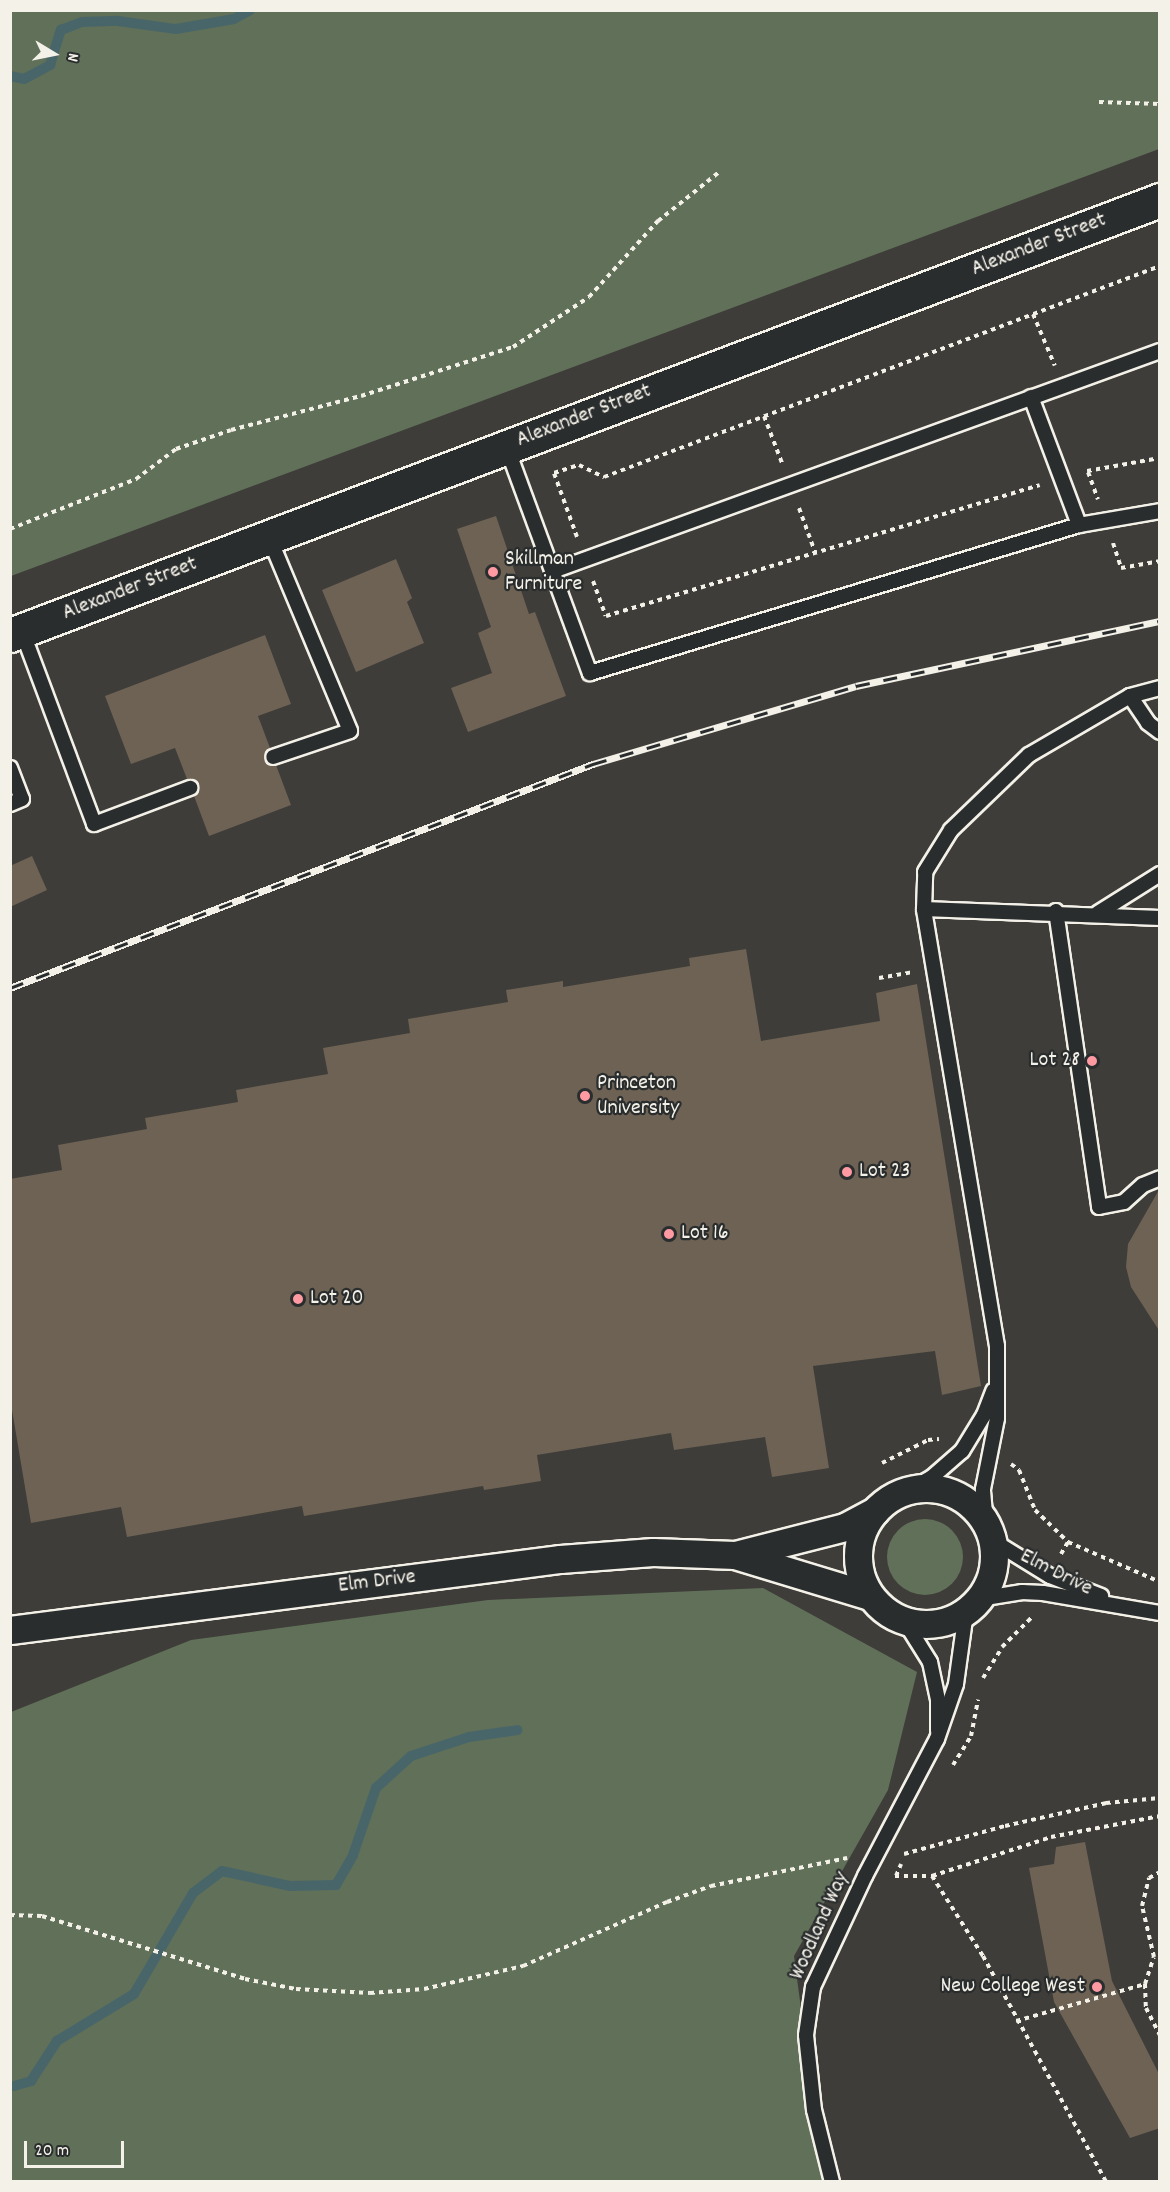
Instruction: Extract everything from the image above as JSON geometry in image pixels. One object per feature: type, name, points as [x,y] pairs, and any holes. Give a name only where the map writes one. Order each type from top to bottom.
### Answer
[{"type":"main road","name":"Alexander Street","points":[[16,633],[268,535],[1160,200]]},
{"type":"street","points":[[932,1488],[955,1494],[974,1508],[988,1532],[993,1565],[972,1605],[928,1625],[905,1622],[885,1612],[870,1596],[858,1558],[861,1533],[875,1511],[909,1490],[932,1488]]},
{"type":"street","name":"Elm Drive","points":[[735,1555],[845,1527],[875,1511]]},
{"type":"street","name":"Elm Drive","points":[[14,1632],[201,1603],[560,1559],[653,1552],[735,1555],[870,1596]]},
{"type":"lane","points":[[553,572],[1160,351]]},
{"type":"lane","points":[[1031,397],[1079,525]]},
{"type":"lane","points":[[506,446],[590,673],[1079,525],[1160,511]]},
{"type":"lane","points":[[268,535],[350,731],[273,757]]},
{"type":"lane","points":[[16,633],[94,824],[190,788]]},
{"type":"lane","points":[[988,1532],[983,1489],[997,1418],[998,1369],[924,909],[923,884],[929,861],[951,830],[989,790],[1029,755],[1130,696],[1160,688]]},
{"type":"lane","points":[[1130,696],[1148,723],[1160,732]]},
{"type":"lane","points":[[10,768],[16,801]]},
{"type":"lane","points":[[1098,913],[1160,874]]},
{"type":"lane","points":[[924,909],[1056,911],[1160,918]]},
{"type":"lane","points":[[1056,911],[1098,1207],[1124,1202],[1143,1185],[1160,1179]]},
{"type":"lane","points":[[909,1490],[931,1478],[962,1451],[984,1415],[998,1369]]},
{"type":"lane","name":"Elm Drive","points":[[988,1532],[1050,1576],[1123,1604]]},
{"type":"lane","name":"Elm Drive","points":[[972,1605],[1022,1592],[1123,1604],[1160,1613]]},
{"type":"lane","name":"Woodland Way","points":[[832,2181],[813,2110],[806,2035],[813,1987],[865,1876],[938,1739],[956,1684],[972,1605]]},
{"type":"lane","points":[[905,1622],[921,1643],[936,1682],[938,1739]]},
{"type":"path","points":[[1099,102],[1160,104]]},
{"type":"path","points":[[10,529],[136,479],[176,449],[231,430],[361,396],[513,347],[589,297],[658,221],[718,173]]},
{"type":"path","points":[[579,543],[554,473],[579,465],[604,477],[1160,266]]},
{"type":"path","points":[[1033,314],[1055,367]]},
{"type":"path","points":[[764,416],[784,469]]},
{"type":"path","points":[[1087,471],[1160,458]]},
{"type":"path","points":[[593,581],[606,616],[1049,482]]},
{"type":"path","points":[[796,502],[815,552]]},
{"type":"path","points":[[1111,537],[1121,568],[1160,561]]},
{"type":"path","points":[[879,978],[915,972]]},
{"type":"path","points":[[882,1463],[928,1440],[949,1438]]},
{"type":"path","points":[[1009,1461],[1019,1470],[1035,1510],[1068,1542],[1160,1582]]},
{"type":"path","points":[[1058,1559],[1068,1542]]},
{"type":"path","points":[[904,1854],[1005,1826],[1106,1803],[1160,1798]]},
{"type":"path","points":[[865,1876],[932,1876],[1051,1837],[1160,1816]]},
{"type":"path","points":[[10,1915],[42,1916],[245,1979],[296,1989],[370,1993],[424,1989],[523,1966],[667,1902],[711,1886],[859,1855]]},
{"type":"path","points":[[1160,1872],[1149,1878],[1142,1906],[1154,1958],[1145,1984],[1146,2008],[1160,2036]]},
{"type":"path","points":[[932,1876],[983,1956],[1016,2021],[1106,2181]]},
{"type":"path","points":[[1016,2021],[1145,1984]]},
{"type":"green space","points":[[11,10],[1159,11],[1159,149],[11,576]]},
{"type":"green space","points":[[925,1519],[939,1522],[952,1530],[960,1543],[963,1557],[960,1571],[952,1584],[939,1592],[925,1595],[911,1592],[898,1584],[890,1571],[887,1557],[890,1543],[898,1530],[911,1522]]},
{"type":"green space","points":[[763,1588],[917,1672],[888,1790],[794,1956],[824,2181],[11,2182],[11,1712],[191,1640],[488,1600]]},
{"type":"building","points":[[496,516],[529,614],[535,612],[566,696],[468,732],[451,688],[492,673],[478,633],[491,627],[457,529]]},
{"type":"building","points":[[396,559],[412,598],[407,602],[424,643],[356,672],[322,590]]},
{"type":"building","points":[[265,635],[291,704],[258,716],[270,748],[265,760],[276,765],[291,805],[209,836],[194,796],[198,784],[187,779],[175,748],[131,764],[105,696]]},
{"type":"building","points":[[32,856],[47,890],[10,907],[10,866]]},
{"type":"building","name":"Lot 20","points":[[746,949],[761,1041],[880,1021],[876,993],[917,984],[981,1386],[942,1395],[935,1351],[813,1366],[829,1468],[772,1477],[765,1437],[674,1450],[671,1433],[537,1455],[541,1481],[484,1490],[483,1486],[304,1516],[302,1506],[127,1537],[121,1507],[31,1523],[10,1398],[10,1179],[62,1170],[58,1145],[147,1129],[145,1118],[238,1102],[236,1090],[328,1074],[323,1048],[410,1033],[408,1019],[508,1002],[506,990],[563,981],[563,987],[690,966],[689,958]]},
{"type":"building","points":[[1160,1188],[1160,1332],[1131,1287],[1126,1267],[1128,1244]]},
{"type":"building","points":[[1085,1842],[1112,1981],[1160,2076],[1160,2128],[1130,2138],[1054,2002],[1029,1868],[1054,1864],[1056,1847]]},
{"type":"waterway","points":[[10,76],[24,79],[50,65],[61,30],[82,22],[118,21],[176,29],[234,19],[250,10]]},
{"type":"waterway","points":[[14,2086],[31,2081],[57,2041],[134,1994],[193,1893],[222,1871],[290,1886],[336,1885],[353,1855],[376,1788],[411,1756],[469,1737],[518,1730]]},
{"type":"railway","points":[[10,988],[593,764],[856,686],[1160,621]]},
{"type":"place","name":"Skillman Furniture","points":[[493,572]]},
{"type":"place","name":"Lot 28","points":[[1092,1061]]},
{"type":"place","name":"Princeton University","points":[[585,1096]]},
{"type":"place","name":"Lot 23","points":[[847,1172]]},
{"type":"place","name":"Lot 16","points":[[669,1234]]},
{"type":"place","name":"Lot 20","points":[[298,1299]]},
{"type":"place","name":"New College West","points":[[1097,1987]]}]
